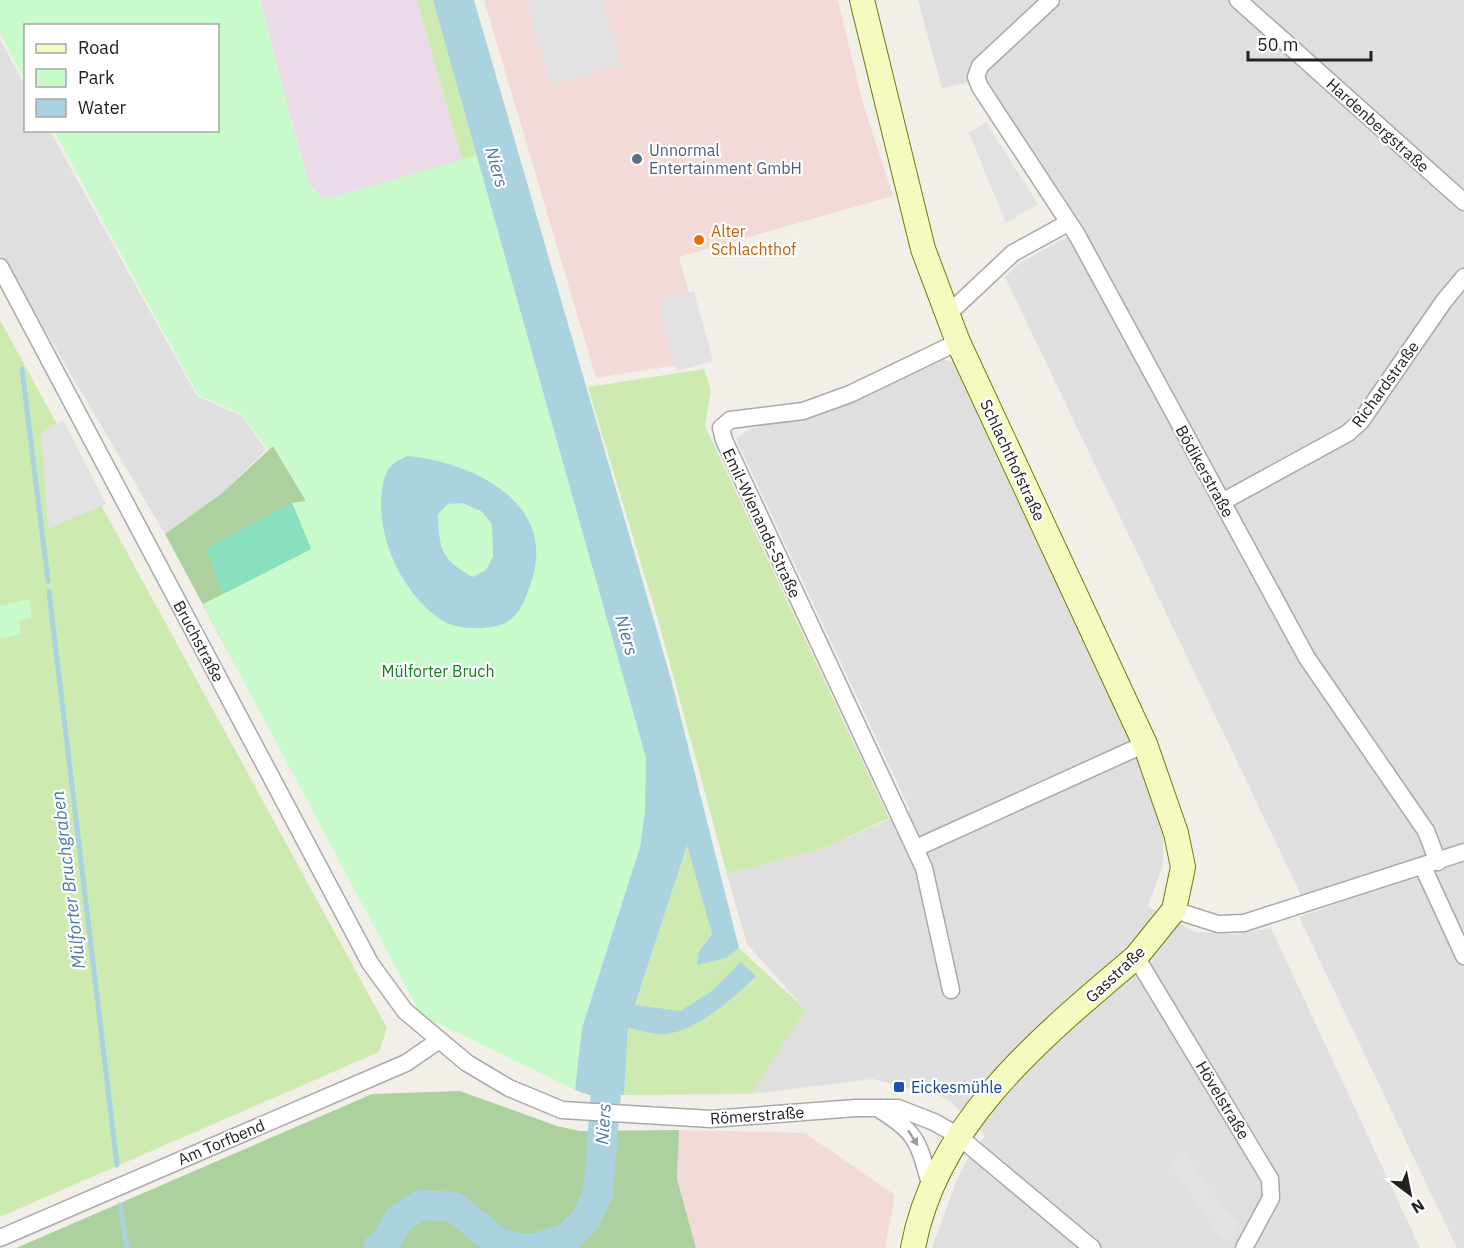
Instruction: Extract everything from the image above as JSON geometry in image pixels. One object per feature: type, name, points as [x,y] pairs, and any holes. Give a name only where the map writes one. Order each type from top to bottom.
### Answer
[{"type":"main road","name":"Schlachthofstraße","points":[[862,0],[923,249],[958,342],[1145,744],[1176,833],[1183,867],[1174,910]]},
{"type":"main road","name":"Gasstraße","points":[[913,1248],[930,1184],[957,1135],[990,1092],[1136,957],[1174,910]]},
{"type":"street","name":"Bödikerstraße","points":[[1051,0],[980,66],[976,77],[1068,223],[1307,658],[1426,831],[1430,864],[1464,956]]},
{"type":"street","name":"Hardenbergstraße","points":[[1238,0],[1464,202]]},
{"type":"street","points":[[948,314],[1013,252],[1068,223]]},
{"type":"street","name":"Bruchstraße","points":[[0,267],[370,963],[405,1011]]},
{"type":"street","name":"Richardstraße","points":[[1222,502],[1348,433],[1361,421],[1444,301],[1464,277]]},
{"type":"street","name":"Emil-Wienands-Straße","points":[[951,990],[924,868],[916,848],[729,451],[721,428],[730,420],[803,411],[850,394],[958,342]]},
{"type":"street","points":[[916,848],[1145,744]]},
{"type":"street","points":[[1174,910],[1218,924],[1244,924],[1464,852]]},
{"type":"street","name":"Hövelstraße","points":[[1136,957],[1150,976],[1270,1179],[1271,1198],[1244,1248]]},
{"type":"street","name":"Römerstraße","points":[[405,1011],[466,1063],[509,1088],[562,1110],[585,1114],[711,1119],[898,1108],[957,1135],[1092,1248]]},
{"type":"street","name":"Am Torfbend","points":[[0,1238],[406,1063],[438,1041]]},
{"type":"street","points":[[876,1108],[901,1123],[913,1135],[930,1184]]},
{"type":"shaded area","points":[[260,0],[417,0],[462,160],[324,200],[308,183]]},
{"type":"shaded area","points":[[484,0],[838,0],[863,104],[893,196],[679,257],[707,360],[596,378]]},
{"type":"shaded area","points":[[537,0],[602,0],[621,64],[551,86],[526,3]]},
{"type":"shaded area","points":[[918,0],[1464,0],[1464,846],[1303,899],[1005,277],[1018,264],[1081,229],[985,79],[942,88]]},
{"type":"shaded area","points":[[0,39],[24,84],[24,132],[51,132],[197,396],[242,416],[266,450],[221,494],[165,534],[0,254]]},
{"type":"shaded area","points":[[986,122],[1038,204],[1006,223],[969,133]]},
{"type":"shaded area","points":[[694,291],[713,361],[677,371],[663,327],[661,298]]},
{"type":"shaded area","points":[[943,359],[953,362],[1154,793],[1163,834],[1163,865],[1148,906],[1195,932],[1236,934],[1271,928],[1420,1248],[932,1248],[956,1182],[966,1162],[985,1135],[947,1098],[873,1079],[751,1094],[806,1010],[747,944],[727,874],[822,849],[910,810],[736,439],[749,429],[827,410]]},
{"type":"shaded area","points":[[63,420],[106,504],[48,529],[41,433]]},
{"type":"shaded area","points":[[1464,858],[1464,1248],[1457,1248],[1299,917]]},
{"type":"shaded area","points":[[679,1130],[805,1133],[895,1195],[885,1248],[696,1248],[677,1179]]},
{"type":"shaded area","points":[[1186,1154],[1222,1207],[1240,1224],[1232,1242],[1220,1237],[1171,1166]]},
{"type":"green space","name":"Mülforter Bruch","points":[[0,0],[260,0],[308,183],[324,200],[477,155],[646,758],[645,811],[640,847],[582,1028],[575,1090],[421,1015],[203,604],[311,549],[292,503],[306,501],[274,446],[267,449],[242,414],[198,395],[55,132],[219,132],[219,24],[24,24],[24,77],[0,33]]},
{"type":"green space","points":[[417,0],[433,0],[477,155],[462,160]]},
{"type":"green space","points":[[0,320],[387,1028],[379,1052],[0,1217]]},
{"type":"green space","points":[[704,369],[711,390],[705,426],[889,818],[822,849],[727,874],[660,627],[588,387]]},
{"type":"green space","points":[[273,446],[306,501],[422,1012],[165,534],[221,494]]},
{"type":"green space","points":[[292,503],[311,549],[223,594],[206,549]]},
{"type":"green space","points":[[29,599],[32,618],[19,621],[21,634],[0,639],[0,606]]},
{"type":"green space","points":[[687,843],[712,934],[699,951],[726,958],[739,948],[806,1010],[751,1094],[624,1095],[628,1028]]},
{"type":"green space","points":[[460,1091],[557,1126],[580,1131],[679,1130],[677,1179],[696,1248],[16,1248],[372,1094]]},
{"type":"water","points":[[433,0],[474,0],[671,679],[739,948],[726,958],[697,965],[699,951],[712,934],[687,845],[635,1005],[680,1011],[712,991],[741,962],[756,976],[714,1012],[677,1032],[661,1034],[628,1028],[624,1095],[589,1095],[575,1090],[582,1028],[640,847],[645,811],[646,758]]},
{"type":"water","points":[[408,456],[457,467],[480,477],[502,490],[519,506],[531,526],[536,549],[533,576],[526,596],[520,609],[509,621],[481,628],[449,624],[430,611],[405,582],[388,546],[381,508],[386,473],[390,467]],"holes":[[[462,503],[481,511],[492,524],[493,556],[486,570],[473,577],[454,565],[444,552],[439,536],[438,514],[448,504]]]},
{"type":"waterway","name":"Mülforter Bruchgraben","points":[[22,369],[48,581]]},
{"type":"waterway","name":"Mülforter Bruchgraben","points":[[49,592],[117,1165]]},
{"type":"waterway","name":"Niers","points":[[538,1248],[567,1238],[586,1219],[598,1194],[609,1054]]},
{"type":"waterway","name":"Mülforter Bruchgraben","points":[[120,1205],[127,1248]]},
{"type":"waterway","name":"Niers","points":[[378,1248],[384,1245],[399,1219],[420,1205],[454,1207],[497,1242],[515,1248],[534,1248]]},
{"type":"place","name":"Unnormal Entertainment GmbH","points":[[637,159]]},
{"type":"place","name":"Alter Schlachthof","points":[[699,240]]},
{"type":"place","name":"Eickesmühle","points":[[899,1087]]}]
